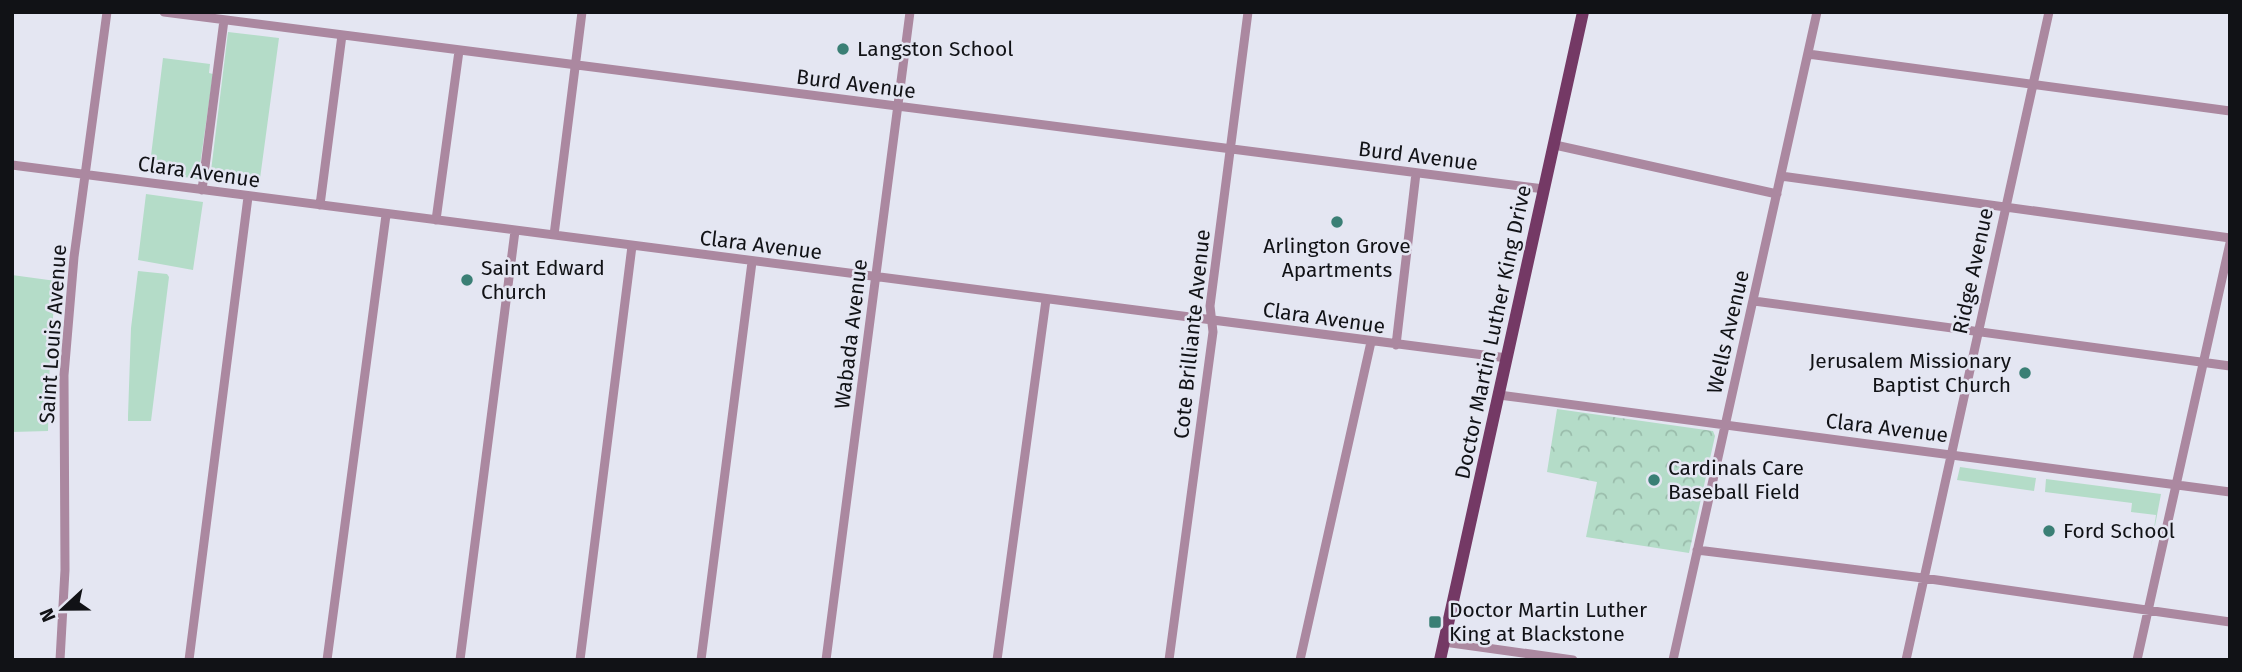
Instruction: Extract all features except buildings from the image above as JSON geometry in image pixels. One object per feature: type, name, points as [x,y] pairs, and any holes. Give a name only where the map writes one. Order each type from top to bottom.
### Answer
[{"type":"main road","name":"Doctor Martin Luther King Drive","points":[[1440,660],[1583,12]]},
{"type":"street","name":"Saint Louis Avenue","points":[[60,660],[65,570],[64,375],[68,308],[107,12]]},
{"type":"street","name":"Burd Avenue","points":[[164,12],[1544,189]]},
{"type":"street","points":[[554,235],[582,12]]},
{"type":"street","name":"Wabada Avenue","points":[[826,660],[910,12]]},
{"type":"street","name":"Cote Brilliante Avenue","points":[[1169,660],[1213,332],[1210,306],[1248,12]]},
{"type":"street","name":"Wells Avenue","points":[[1674,660],[1817,12]]},
{"type":"street","name":"Ridge Avenue","points":[[1906,660],[2004,206],[2049,12]]},
{"type":"street","points":[[202,190],[224,20]]},
{"type":"street","points":[[320,205],[342,35]]},
{"type":"street","points":[[436,220],[459,51]]},
{"type":"street","points":[[1808,54],[2230,111]]},
{"type":"street","points":[[1555,145],[1777,194]]},
{"type":"street","name":"Clara Avenue","points":[[12,165],[1507,358]]},
{"type":"street","points":[[1396,345],[1416,173]]},
{"type":"street","points":[[1781,176],[2230,240],[2137,660]]},
{"type":"street","points":[[189,660],[248,197]]},
{"type":"street","points":[[327,660],[386,215]]},
{"type":"street","points":[[460,660],[515,231]]},
{"type":"street","points":[[580,660],[632,246]]},
{"type":"street","points":[[701,660],[752,262]]},
{"type":"street","points":[[997,660],[1046,300]]},
{"type":"street","points":[[1754,301],[2230,366]]},
{"type":"street","points":[[1300,660],[1371,342]]},
{"type":"street","name":"Clara Avenue","points":[[1499,394],[2230,492]]},
{"type":"street","points":[[1697,550],[1923,578],[2230,622]]},
{"type":"street","points":[[1444,642],[1573,660]]},
{"type":"green space","points":[[228,32],[279,38],[259,186],[210,179]]},
{"type":"green space","points":[[163,58],[210,64],[209,73],[213,74],[198,179],[149,172]]},
{"type":"green space","points":[[146,194],[203,202],[193,270],[138,260]]},
{"type":"green space","points":[[138,271],[167,274],[169,277],[151,421],[128,421],[131,328]]},
{"type":"green space","points":[[12,275],[56,281],[50,353],[48,431],[12,432]]},
{"type":"green space","points":[[1557,409],[1713,431],[1715,436],[1689,553],[1586,537],[1597,482],[1547,472]]},
{"type":"green space","points":[[1960,467],[2036,478],[2034,491],[1957,480]]},
{"type":"green space","points":[[2046,479],[2161,494],[2151,547],[2156,515],[2131,512],[2132,503],[2045,492]]},
{"type":"place","name":"Langston School","points":[[843,49]]},
{"type":"place","name":"Arlington Grove Apartments","points":[[1337,222]]},
{"type":"place","name":"Saint Edward Church","points":[[467,280]]},
{"type":"place","name":"Jerusalem Missionary Baptist Church","points":[[2025,373]]},
{"type":"place","name":"Cardinals Care Baseball Field","points":[[1654,480]]},
{"type":"place","name":"Ford School","points":[[2049,531]]},
{"type":"place","name":"Doctor Martin Luther King at Blackstone","points":[[1435,622]]}]
